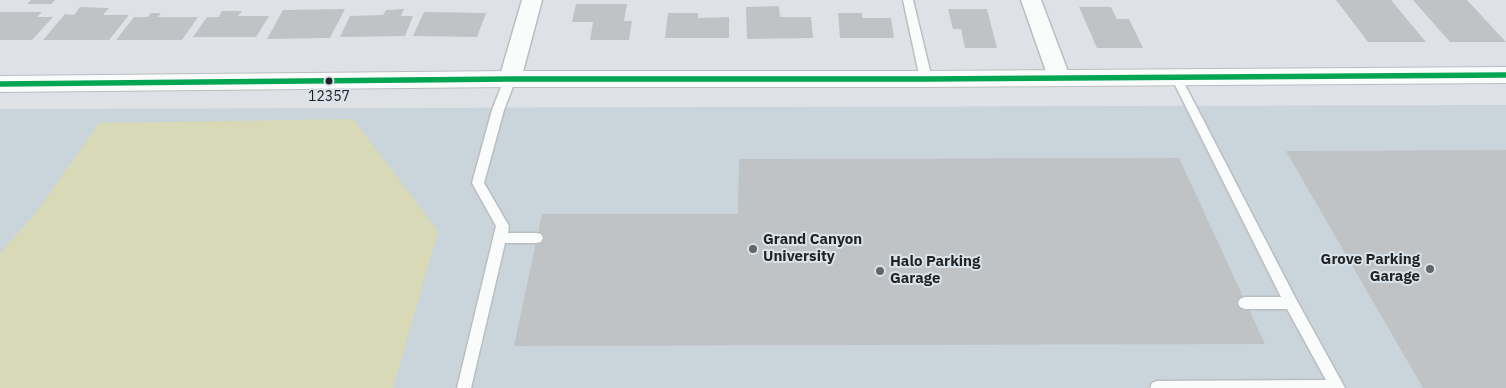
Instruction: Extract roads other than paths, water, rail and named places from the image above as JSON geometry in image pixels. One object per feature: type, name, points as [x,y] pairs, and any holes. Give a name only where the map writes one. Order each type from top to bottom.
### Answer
[{"type":"main road","points":[[0,84],[510,79],[926,79],[1506,75]]},
{"type":"street","points":[[510,79],[532,0]]},
{"type":"street","points":[[1031,0],[1059,77]]},
{"type":"lane","points":[[908,0],[926,79]]},
{"type":"lane","points":[[1157,388],[1337,388],[1291,303],[1176,77]]},
{"type":"lane","points":[[464,388],[503,226],[478,183],[498,110],[510,79]]},
{"type":"lane","points":[[500,238],[536,238]]},
{"type":"lane","points":[[1246,303],[1291,303]]},
{"type":"place","name":"12357","points":[[329,81]]},
{"type":"place","name":"Grand Canyon University","points":[[753,249]]},
{"type":"place","name":"Grove Parking Garage","points":[[1430,269]]},
{"type":"place","name":"Halo Parking Garage","points":[[880,271]]}]
